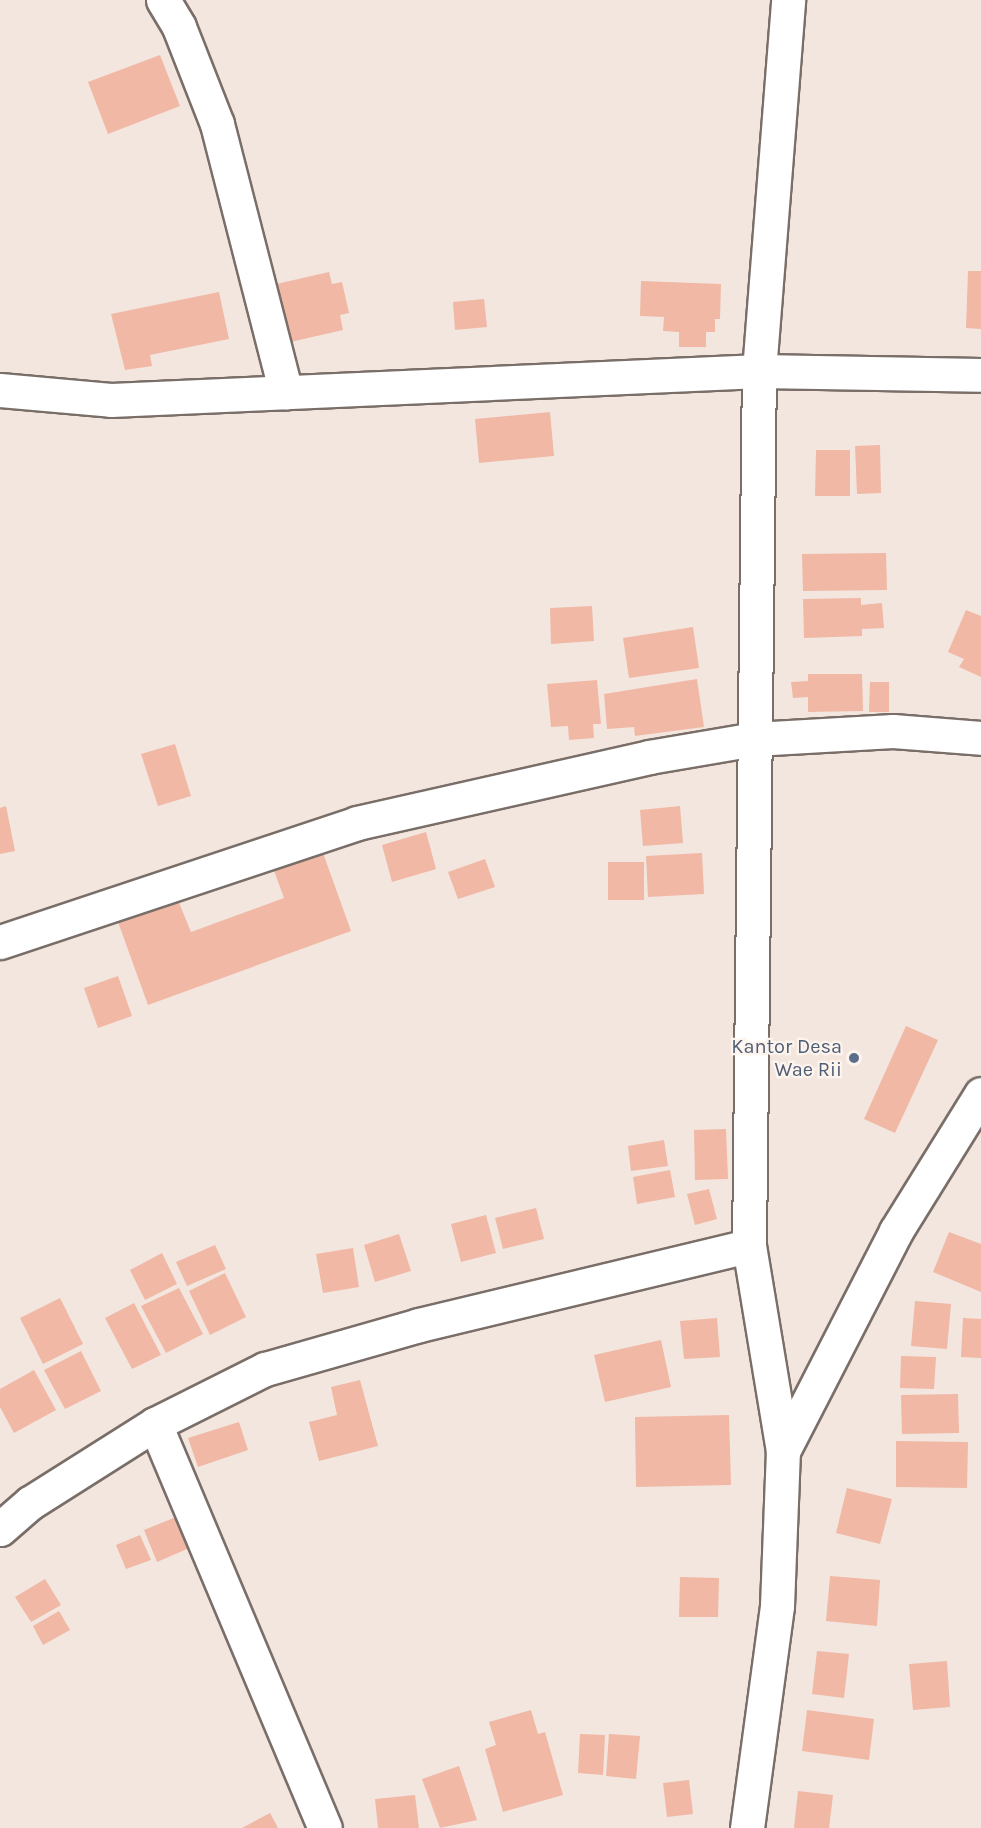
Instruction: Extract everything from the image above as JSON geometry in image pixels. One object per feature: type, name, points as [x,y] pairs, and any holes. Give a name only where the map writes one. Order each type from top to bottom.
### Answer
[{"type":"street","points":[[163,0],[179,27],[217,124],[286,392]]},
{"type":"street","points":[[747,1828],[777,1606],[783,1451],[749,1246],[759,371],[788,0]]},
{"type":"street","points":[[0,390],[111,400],[759,371],[981,375]]},
{"type":"street","points":[[0,942],[357,823],[649,757],[754,739],[893,731],[981,738]]},
{"type":"street","points":[[783,1451],[896,1231],[981,1094]]},
{"type":"street","points":[[0,1529],[30,1503],[155,1424],[265,1369],[419,1325],[749,1246]]},
{"type":"street","points":[[155,1424],[325,1828]]},
{"type":"building","points":[[160,55],[180,106],[108,134],[88,82]]},
{"type":"building","points":[[968,271],[981,271],[981,329],[966,328]]},
{"type":"building","points":[[329,272],[332,284],[342,282],[349,313],[340,315],[343,330],[286,343],[272,285]]},
{"type":"building","points":[[641,281],[721,284],[720,319],[715,319],[715,332],[706,332],[706,347],[679,347],[679,332],[663,331],[664,317],[640,316]]},
{"type":"building","points":[[219,292],[229,339],[150,355],[152,366],[125,370],[111,314]]},
{"type":"building","points":[[484,299],[487,327],[455,330],[453,302]]},
{"type":"building","points":[[550,412],[554,456],[479,463],[475,419]]},
{"type":"building","points":[[880,445],[881,493],[857,494],[855,446]]},
{"type":"building","points":[[816,450],[850,450],[850,496],[815,496]]},
{"type":"building","points":[[886,553],[887,590],[803,591],[802,554]]},
{"type":"building","points":[[861,598],[861,605],[882,603],[884,628],[862,629],[862,636],[804,638],[803,599]]},
{"type":"building","points":[[592,606],[594,641],[551,644],[550,608]]},
{"type":"building","points":[[966,610],[981,616],[981,677],[959,667],[964,659],[948,652]]},
{"type":"building","points":[[693,627],[699,668],[629,678],[623,638]]},
{"type":"building","points":[[808,674],[862,674],[863,711],[808,712],[808,697],[793,698],[791,682],[808,681]]},
{"type":"building","points":[[697,679],[704,727],[635,736],[634,727],[607,729],[604,694]]},
{"type":"building","points":[[597,680],[601,724],[593,724],[594,738],[569,740],[568,726],[551,727],[547,684]]},
{"type":"building","points":[[870,682],[889,682],[889,712],[869,712]]},
{"type":"building","points":[[175,744],[191,796],[158,806],[141,754]]},
{"type":"building","points":[[6,806],[15,851],[0,854],[0,808]]},
{"type":"building","points":[[680,806],[683,843],[643,846],[640,810]]},
{"type":"building","points":[[426,832],[436,869],[392,882],[382,845]]},
{"type":"building","points":[[318,839],[351,931],[148,1005],[118,922],[151,911],[146,897],[173,888],[191,932],[284,898],[269,857]]},
{"type":"building","points":[[702,853],[704,894],[648,897],[646,856]]},
{"type":"building","points":[[485,859],[495,887],[458,899],[448,872]]},
{"type":"building","points":[[608,862],[644,862],[644,900],[608,900]]},
{"type":"building","points":[[118,976],[132,1016],[98,1028],[84,988]]},
{"type":"building","points":[[906,1026],[938,1040],[895,1133],[864,1119]]},
{"type":"building","points":[[726,1129],[728,1179],[695,1180],[694,1130]]},
{"type":"building","points":[[664,1140],[668,1166],[631,1171],[628,1146]]},
{"type":"building","points":[[670,1170],[675,1197],[637,1204],[633,1177]]},
{"type":"building","points":[[709,1189],[717,1219],[695,1225],[687,1194]]},
{"type":"building","points":[[536,1208],[544,1239],[503,1249],[495,1218]]},
{"type":"building","points":[[486,1215],[496,1253],[461,1262],[451,1224]]},
{"type":"building","points":[[949,1232],[981,1244],[981,1292],[933,1272]]},
{"type":"building","points":[[399,1234],[411,1271],[375,1282],[364,1245]]},
{"type":"building","points":[[215,1245],[226,1269],[187,1286],[176,1262]]},
{"type":"building","points":[[353,1248],[359,1287],[323,1293],[316,1254]]},
{"type":"building","points":[[162,1253],[177,1284],[145,1300],[130,1270]]},
{"type":"building","points":[[225,1273],[246,1317],[210,1335],[189,1291]]},
{"type":"building","points":[[179,1288],[203,1334],[166,1353],[141,1306]]},
{"type":"building","points":[[60,1298],[83,1344],[43,1364],[20,1318]]},
{"type":"building","points":[[915,1301],[951,1304],[947,1349],[911,1346]]},
{"type":"building","points":[[134,1303],[161,1355],[132,1369],[105,1318]]},
{"type":"building","points":[[717,1318],[720,1357],[684,1359],[680,1321]]},
{"type":"building","points":[[963,1318],[981,1319],[981,1358],[961,1357]]},
{"type":"building","points":[[661,1340],[671,1387],[605,1402],[594,1355]]},
{"type":"building","points":[[81,1351],[101,1391],[65,1409],[44,1370]]},
{"type":"building","points":[[901,1356],[936,1357],[934,1389],[900,1388]]},
{"type":"building","points":[[34,1370],[56,1410],[14,1433],[0,1407],[0,1389]]},
{"type":"building","points":[[360,1380],[378,1446],[319,1461],[309,1422],[337,1415],[331,1387]]},
{"type":"building","points":[[958,1394],[959,1433],[902,1434],[901,1395]]},
{"type":"building","points":[[729,1415],[731,1485],[636,1487],[635,1417]]},
{"type":"building","points":[[239,1422],[248,1450],[198,1467],[188,1438]]},
{"type":"building","points":[[896,1441],[968,1442],[967,1488],[896,1487]]},
{"type":"building","points":[[847,1488],[892,1499],[880,1544],[836,1533]]},
{"type":"building","points":[[181,1515],[194,1546],[157,1562],[144,1530]]},
{"type":"building","points":[[140,1535],[151,1560],[126,1569],[116,1545]]},
{"type":"building","points":[[830,1576],[880,1580],[877,1626],[826,1621]]},
{"type":"building","points":[[680,1577],[719,1578],[718,1617],[679,1617]]},
{"type":"building","points":[[45,1579],[61,1605],[31,1622],[15,1597]]},
{"type":"building","points":[[59,1611],[70,1630],[43,1645],[33,1626]]},
{"type":"building","points":[[817,1651],[849,1654],[844,1698],[812,1694]]},
{"type":"building","points":[[947,1661],[950,1707],[913,1710],[909,1664]]},
{"type":"building","points":[[531,1710],[538,1734],[545,1732],[563,1795],[503,1812],[485,1749],[496,1745],[489,1722]]},
{"type":"building","points":[[807,1710],[874,1719],[869,1760],[802,1751]]},
{"type":"building","points":[[580,1734],[605,1735],[603,1775],[578,1773]]},
{"type":"building","points":[[609,1734],[640,1736],[636,1779],[606,1776]]},
{"type":"building","points":[[459,1766],[477,1820],[440,1828],[422,1779]]},
{"type":"building","points":[[689,1780],[693,1814],[667,1817],[663,1783]]},
{"type":"building","points":[[798,1791],[833,1795],[829,1828],[794,1828]]},
{"type":"building","points":[[415,1795],[419,1828],[378,1828],[375,1799]]},
{"type":"building","points":[[270,1813],[278,1828],[242,1828]]},
{"type":"place","name":"Kantor Desa Wae Rii","points":[[854,1058]]}]
